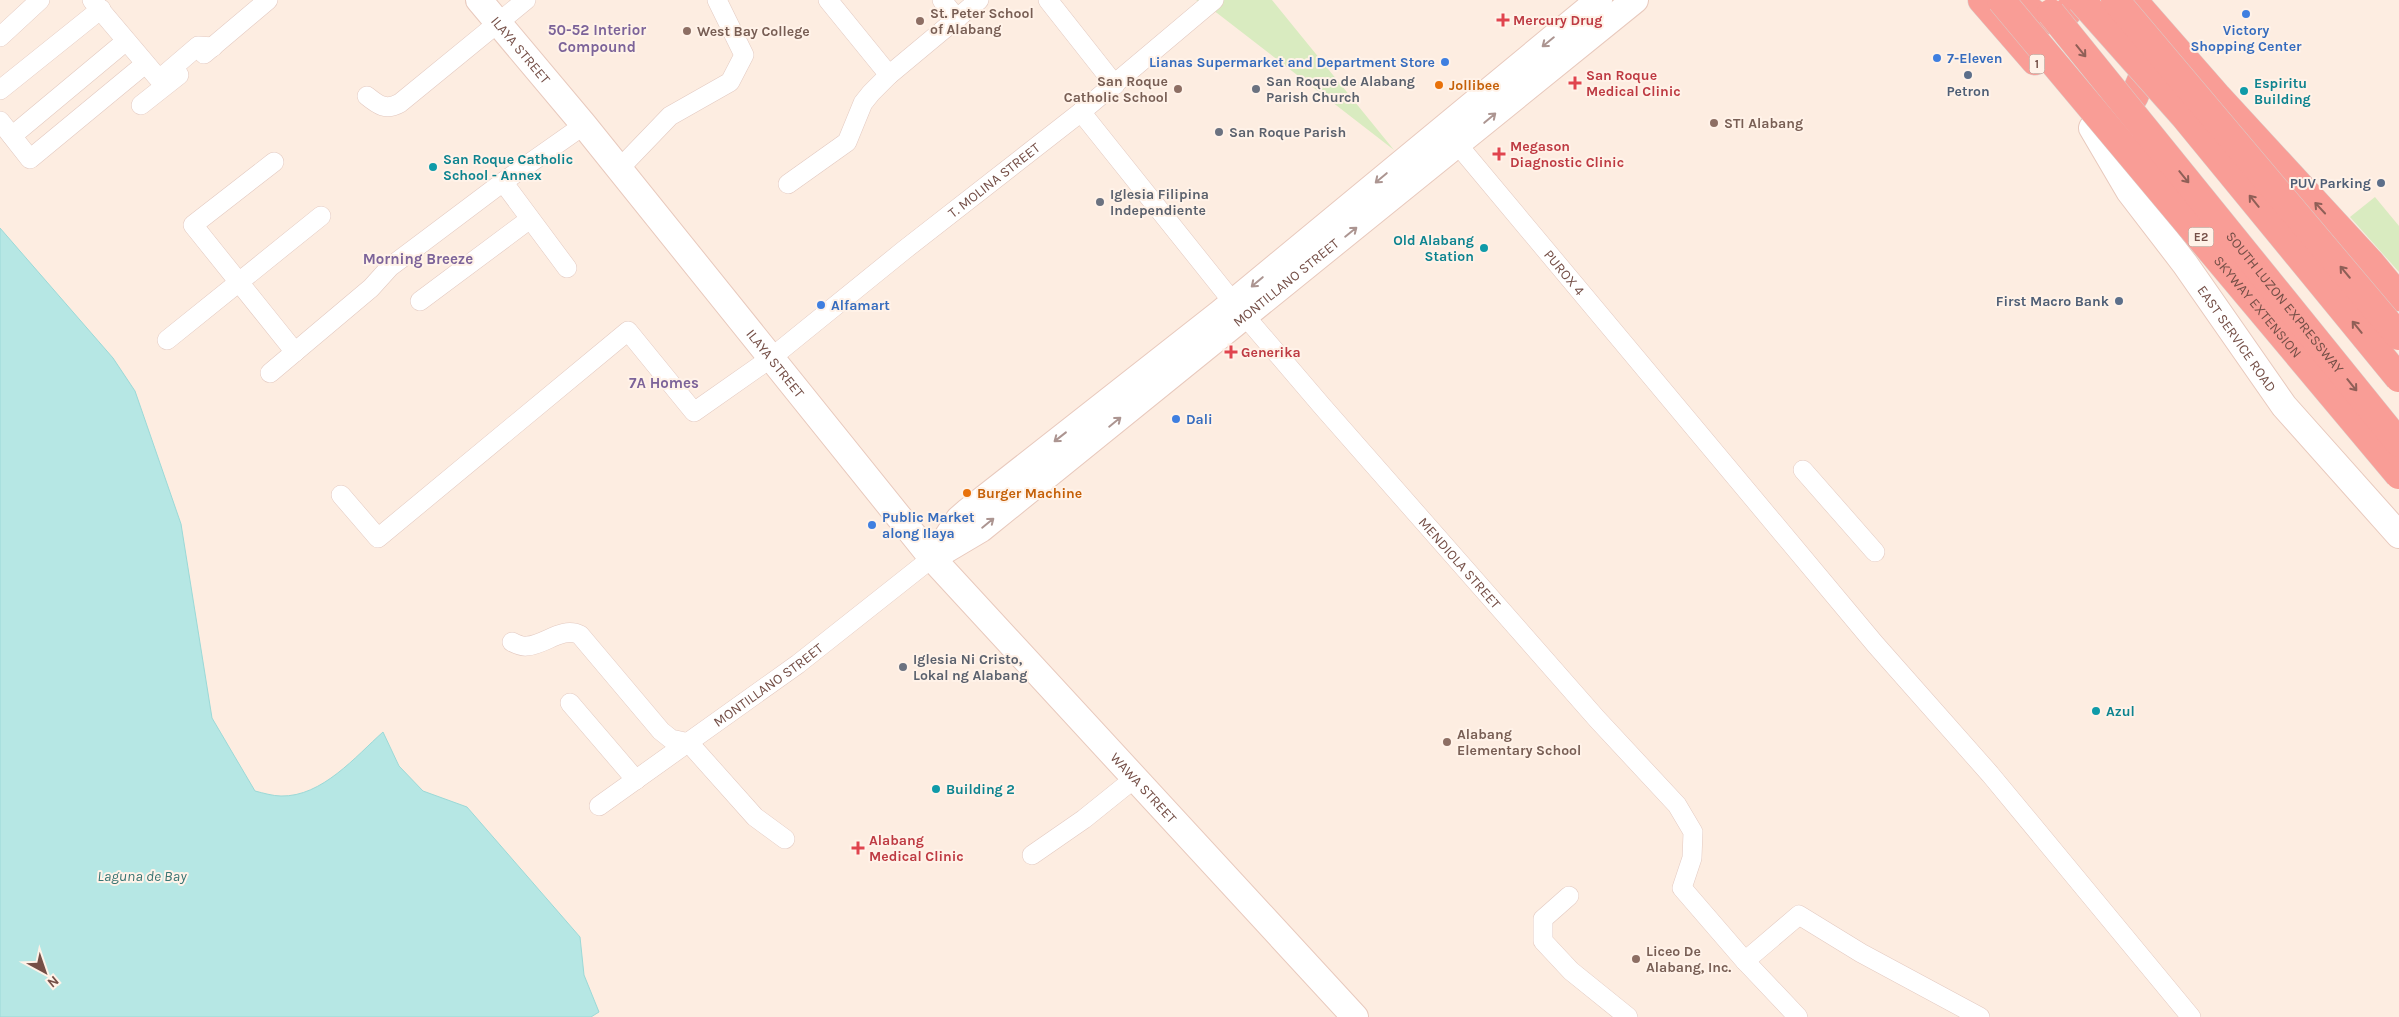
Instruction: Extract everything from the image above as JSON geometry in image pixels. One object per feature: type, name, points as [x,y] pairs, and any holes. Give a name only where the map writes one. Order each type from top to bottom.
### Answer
[{"type":"highway","name":"1","points":[[1982,0],[2092,128]]},
{"type":"highway","name":"SKYWAY EXTENSION","points":[[2001,0],[2399,475]]},
{"type":"highway","points":[[2020,0],[2040,19],[2050,20],[2066,14],[2076,0]]},
{"type":"highway","name":"SOUTH LUZON EXPRESSWAY","points":[[2039,0],[2399,443]]},
{"type":"highway","points":[[2081,0],[2185,117],[2399,378]]},
{"type":"highway","points":[[2127,2],[2146,69],[2134,97],[2092,128],[2143,178],[2399,492]]},
{"type":"highway","points":[[2127,2],[2217,96],[2370,262],[2399,297]]},
{"type":"highway","points":[[2127,2],[2399,336]]},
{"type":"main road","name":"ILAYA STREET","points":[[479,0],[619,169],[932,558]]},
{"type":"main road","name":"MONTILLANO STREET","points":[[1436,151],[1599,0]]},
{"type":"main road","name":"MONTILLANO STREET","points":[[932,558],[958,519],[1240,309],[1436,151],[1635,0]]},
{"type":"main road","name":"EAST SERVICE ROAD","points":[[2092,128],[2129,191],[2185,264],[2284,406],[2399,535]]},
{"type":"main road","name":"WAWA STREET","points":[[932,558],[1355,1017]]},
{"type":"street","points":[[0,37],[40,0]]},
{"type":"street","points":[[142,105],[268,0]]},
{"type":"street","points":[[367,96],[377,104],[392,107],[445,68],[526,0]]},
{"type":"street","points":[[619,169],[670,116],[730,82],[744,56],[717,0]]},
{"type":"street","points":[[828,0],[889,75]]},
{"type":"street","points":[[942,0],[957,19]]},
{"type":"street","points":[[788,184],[847,142],[863,103],[889,75],[979,0]]},
{"type":"street","points":[[1048,0],[1115,85]]},
{"type":"street","name":"T. MOLINA STREET","points":[[341,495],[378,538],[628,331],[694,412],[771,358],[903,251],[1115,85],[1214,0]]},
{"type":"street","points":[[0,90],[97,5],[158,78],[163,76],[198,46],[213,47]]},
{"type":"street","points":[[12,136],[126,41]]},
{"type":"street","points":[[0,121],[30,159],[145,64]]},
{"type":"street","name":"MENDIOLA STREET","points":[[1081,112],[1240,309],[1322,406],[1584,704],[1677,805],[1693,832],[1692,858],[1682,888],[1745,961],[1798,1017]]},
{"type":"street","points":[[270,373],[371,288],[390,267],[503,182],[584,126]]},
{"type":"street","name":"PUROX 4","points":[[1436,151],[1670,399],[1875,644],[1990,774],[2191,1017]]},
{"type":"street","points":[[274,162],[193,225],[295,352]]},
{"type":"street","points":[[503,182],[567,268]]},
{"type":"street","points":[[168,340],[321,216]]},
{"type":"street","points":[[420,302],[530,218]]},
{"type":"street","points":[[1803,470],[1875,552]]},
{"type":"street","name":"MONTILLANO STREET","points":[[599,806],[798,664],[932,558]]},
{"type":"street","points":[[512,642],[525,647],[566,632],[574,632],[580,635],[661,731],[671,739],[689,743],[755,817],[785,840]]},
{"type":"street","points":[[570,703],[636,780]]},
{"type":"street","points":[[1032,855],[1084,819],[1135,778]]},
{"type":"street","points":[[1569,896],[1543,919],[1543,941],[1572,971],[1628,1017]]},
{"type":"street","points":[[1745,961],[1798,914],[1862,953],[1980,1017]]},
{"type":"green space","points":[[1196,0],[1272,0],[1394,150],[1217,13]]},
{"type":"green space","points":[[2375,197],[2399,226],[2399,272],[2350,217]]},
{"type":"water","name":"Laguna de Bay","points":[[0,228],[113,358],[135,391],[181,524],[212,718],[255,791],[281,796],[296,795],[310,790],[324,783],[350,763],[383,732],[399,766],[423,791],[467,807],[580,937],[584,975],[599,1012],[591,1017],[0,1017]]},
{"type":"place","name":"Victory Shopping Center","points":[[2246,14]]},
{"type":"place","name":"Mercury Drug","points":[[1503,20]]},
{"type":"place","name":"St. Peter School of Alabang","points":[[920,21]]},
{"type":"place","name":"West Bay College","points":[[687,31]]},
{"type":"place","name":"7-Eleven","points":[[1937,58]]},
{"type":"place","name":"Lianas Supermarket and Department Store","points":[[1445,62]]},
{"type":"place","name":"Petron","points":[[1968,75]]},
{"type":"place","name":"San Roque Medical Clinic","points":[[1575,83]]},
{"type":"place","name":"Jollibee","points":[[1439,85]]},
{"type":"place","name":"San Roque Catholic School","points":[[1178,89]]},
{"type":"place","name":"San Roque de Alabang Parish Church","points":[[1256,89]]},
{"type":"place","name":"Espiritu Building","points":[[2244,91]]},
{"type":"place","name":"STI Alabang","points":[[1714,123]]},
{"type":"place","name":"San Roque Parish","points":[[1219,132]]},
{"type":"place","name":"Megason Diagnostic Clinic","points":[[1499,154]]},
{"type":"place","name":"San Roque Catholic School - Annex","points":[[433,167]]},
{"type":"place","name":"PUV Parking","points":[[2381,183]]},
{"type":"place","name":"Iglesia Filipina Independiente","points":[[1100,202]]},
{"type":"place","name":"Old Alabang Station","points":[[1484,248]]},
{"type":"place","name":"First Macro Bank","points":[[2119,301]]},
{"type":"place","name":"Alfamart","points":[[821,305]]},
{"type":"place","name":"Generika","points":[[1231,352]]},
{"type":"place","name":"Dali","points":[[1176,419]]},
{"type":"place","name":"Burger Machine","points":[[967,493]]},
{"type":"place","name":"Public Market along Ilaya","points":[[872,525]]},
{"type":"place","name":"Iglesia Ni Cristo, Lokal ng Alabang","points":[[903,667]]},
{"type":"place","name":"Azul","points":[[2096,711]]},
{"type":"place","name":"Alabang Elementary School","points":[[1447,742]]},
{"type":"place","name":"Building 2","points":[[936,789]]},
{"type":"place","name":"Alabang Medical Clinic","points":[[858,848]]},
{"type":"place","name":"Liceo De Alabang, Inc.","points":[[1636,959]]},
{"type":"district","name":"50-52 Interior Compound","points":[[597,38]]},
{"type":"district","name":"Morning Breeze","points":[[418,259]]},
{"type":"district","name":"7A Homes","points":[[664,383]]}]
